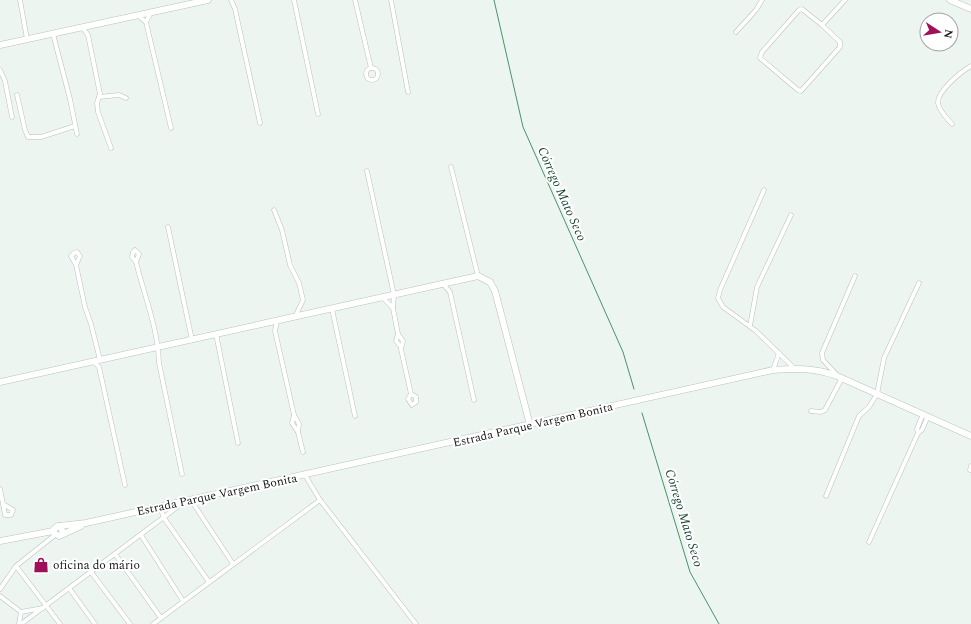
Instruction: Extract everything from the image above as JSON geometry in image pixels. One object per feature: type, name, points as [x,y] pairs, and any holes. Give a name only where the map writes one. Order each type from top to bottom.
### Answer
[{"type":"street","points":[[20,0],[27,39]]},
{"type":"street","points":[[0,45],[208,0]]},
{"type":"street","points":[[231,0],[236,9]]},
{"type":"street","points":[[236,0],[236,9],[260,123]]},
{"type":"street","points":[[294,0],[318,114]]},
{"type":"street","points":[[355,0],[371,68]]},
{"type":"street","points":[[391,0],[408,92]]},
{"type":"street","points":[[736,32],[756,10],[762,0]]},
{"type":"street","points":[[822,25],[845,0]]},
{"type":"street","points":[[950,0],[971,9]]},
{"type":"street","points":[[802,9],[822,25],[840,42],[840,45],[801,91],[760,58],[762,52],[799,10],[802,9]]},
{"type":"street","points":[[146,22],[151,12]]},
{"type":"street","points":[[137,15],[146,22],[171,128]]},
{"type":"street","points":[[90,26],[88,35],[99,97],[97,103],[98,112],[110,148]]},
{"type":"street","points":[[82,27],[88,35]]},
{"type":"street","points":[[53,34],[70,99],[76,134]]},
{"type":"street","points":[[952,124],[941,111],[938,103],[939,98],[948,85],[971,66]]},
{"type":"street","points":[[0,70],[5,81],[12,117]]},
{"type":"street","points":[[17,95],[28,137],[41,137],[75,126]]},
{"type":"street","points":[[99,97],[118,95],[126,98]]},
{"type":"street","points":[[452,168],[478,276]]},
{"type":"street","points":[[367,171],[394,296],[393,308],[398,334],[396,341],[401,347]]},
{"type":"street","points":[[764,190],[718,296],[723,307],[750,326],[794,368]]},
{"type":"street","points":[[274,210],[283,234],[290,265],[299,283],[303,300],[302,306],[295,317]]},
{"type":"street","points":[[750,326],[757,287],[791,216]]},
{"type":"street","points":[[168,227],[192,340]]},
{"type":"street","points":[[136,262],[158,347],[159,363],[182,474]]},
{"type":"street","points":[[76,265],[85,307],[91,324],[99,360],[99,367],[126,485]]},
{"type":"street","points":[[0,382],[444,285],[478,276],[490,282],[495,291],[530,425]]},
{"type":"street","points":[[811,411],[821,412],[825,410],[840,377],[823,360],[822,353],[855,276]]},
{"type":"street","points":[[450,292],[453,283]]},
{"type":"street","points":[[826,496],[859,416],[869,408],[877,394],[884,358],[919,283]]},
{"type":"street","points":[[444,285],[450,292],[474,400]]},
{"type":"street","points":[[383,298],[393,308]]},
{"type":"street","points":[[302,306],[308,314]]},
{"type":"street","points":[[332,309],[355,416]]},
{"type":"street","points":[[275,331],[277,321]]},
{"type":"street","points":[[270,323],[275,331],[294,415],[299,424],[298,432]]},
{"type":"street","points":[[216,334],[238,443]]},
{"type":"street","points":[[398,334],[403,338],[401,347],[411,394]]},
{"type":"street","points":[[773,370],[779,353]]},
{"type":"street","points":[[99,360],[99,367]]},
{"type":"street","name":"Estrada Parque Vargem Bonita","points":[[59,526],[86,523],[773,370],[794,368],[814,369],[840,377],[971,436]]},
{"type":"street","points":[[294,415],[292,423],[298,432],[303,452]]},
{"type":"street","points":[[869,542],[918,433],[917,428],[926,415]]},
{"type":"street","points":[[970,470],[971,466]]},
{"type":"street","points":[[305,475],[309,484],[320,500],[416,624]]},
{"type":"street","points":[[0,489],[3,504]]},
{"type":"street","points":[[20,624],[188,500],[233,564]]},
{"type":"street","points":[[152,624],[320,500]]},
{"type":"street","points":[[160,506],[164,518],[209,582]]},
{"type":"street","name":"Estrada Parque Vargem Bonita","points":[[62,534],[86,523]]},
{"type":"street","points":[[0,541],[54,533],[59,536],[62,534],[63,530],[59,526],[55,528],[54,533],[16,566],[0,589]]},
{"type":"street","points":[[142,534],[183,601]]},
{"type":"street","points":[[115,554],[161,618]]},
{"type":"street","points":[[16,566],[60,624]]},
{"type":"street","points":[[91,572],[130,624]]},
{"type":"street","points":[[69,588],[95,624]]},
{"type":"street","points":[[0,596],[21,612]]},
{"type":"street","points":[[21,612],[45,606]]},
{"type":"street","points":[[20,624],[21,612]]},
{"type":"waterway","name":"Córrego Mato Seco","points":[[494,0],[523,127],[623,352],[634,389]]},
{"type":"waterway","name":"Córrego Mato Seco","points":[[642,413],[690,572],[719,624]]},
{"type":"place","name":"oficina do mário","points":[[41,565]]}]
